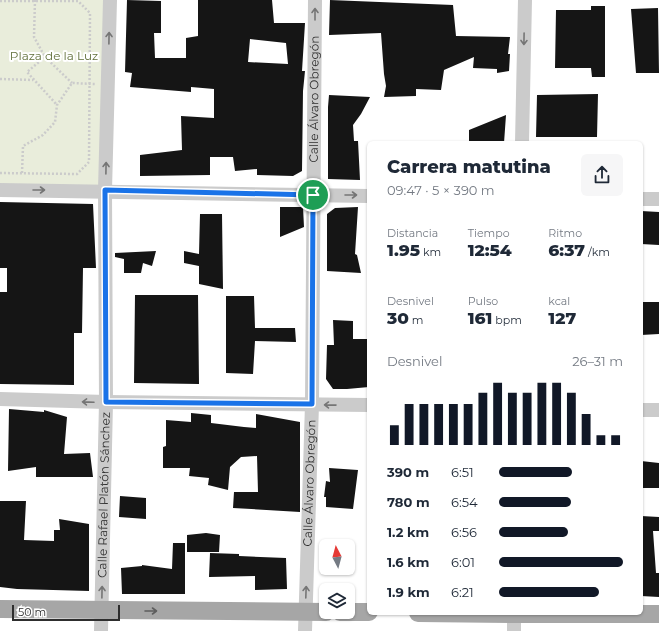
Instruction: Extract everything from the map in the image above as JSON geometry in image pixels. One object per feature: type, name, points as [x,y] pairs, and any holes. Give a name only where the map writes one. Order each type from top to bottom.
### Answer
[{"type":"main road","points":[[0,609],[319,612]]},
{"type":"main road","points":[[355,612],[367,612]]},
{"type":"main road","points":[[643,615],[659,614]]},
{"type":"main road","points":[[450,615],[514,619],[630,615]]},
{"type":"street","name":"Calle Rafael Platón Sánchez","points":[[101,631],[106,402],[105,190],[110,0]]},
{"type":"street","name":"Calle Álvaro Obregón","points":[[305,631],[312,404],[315,0]]},
{"type":"street","points":[[522,141],[525,0]]},
{"type":"street","points":[[0,190],[105,190],[367,196]]},
{"type":"street","points":[[643,199],[659,199]]},
{"type":"street","points":[[0,399],[106,402],[367,405]]},
{"type":"street","points":[[643,410],[659,410]]},
{"type":"path","points":[[0,0],[78,1],[90,13],[89,162],[77,174],[0,173]]},
{"type":"path","points":[[35,0],[34,37],[45,56],[72,83],[108,83]]},
{"type":"path","points":[[45,56],[27,72],[57,105]]},
{"type":"path","points":[[0,79],[34,80]]},
{"type":"path","points":[[22,190],[23,146],[43,135],[54,122],[57,105],[72,83]]},
{"type":"green space","name":"Plaza de la Luz","points":[[0,0],[110,0],[105,190],[0,190]]},
{"type":"building","points":[[127,0],[161,1],[161,33],[154,33],[155,58],[186,58],[186,38],[198,36],[198,0],[272,0],[274,23],[305,23],[302,71],[305,71],[303,91],[302,171],[293,176],[257,175],[257,169],[235,171],[233,157],[210,157],[210,175],[140,176],[140,155],[182,150],[181,116],[214,118],[214,89],[191,87],[191,92],[130,87],[132,73],[125,72]],"holes":[[[250,39],[286,43],[288,64],[248,62]]]},
{"type":"building","points":[[330,0],[453,5],[456,36],[510,37],[508,54],[510,54],[509,71],[497,73],[497,69],[473,68],[474,57],[444,70],[441,90],[416,89],[416,96],[384,97],[386,86],[381,33],[329,35]]},
{"type":"building","points":[[591,6],[605,6],[605,77],[592,77],[591,68],[555,68],[556,10],[591,10]]},
{"type":"building","points":[[658,8],[659,73],[636,73],[631,9]]},
{"type":"building","points":[[598,94],[597,137],[536,137],[537,95]]},
{"type":"building","points":[[329,95],[370,97],[353,125],[354,141],[358,141],[360,180],[328,179]]},
{"type":"building","points":[[506,115],[504,141],[469,141],[469,130]]},
{"type":"building","points":[[0,202],[93,204],[96,268],[83,268],[82,333],[74,333],[74,385],[0,384],[0,292],[7,292],[7,268],[0,268]]},
{"type":"building","points":[[280,207],[303,207],[304,227],[280,237]]},
{"type":"building","points":[[358,207],[355,254],[357,255],[361,273],[327,271],[327,214],[335,208]]},
{"type":"building","points":[[643,211],[659,212],[659,245],[643,244]]},
{"type":"building","points":[[200,214],[222,214],[223,289],[199,284],[199,266],[184,263],[184,251],[199,254]]},
{"type":"building","points":[[156,251],[152,266],[143,263],[141,273],[124,273],[124,259],[115,257],[115,253]]},
{"type":"building","points":[[135,295],[198,295],[199,384],[134,383]]},
{"type":"building","points":[[226,296],[254,296],[255,328],[295,328],[296,342],[255,341],[253,374],[226,373]]},
{"type":"building","points":[[643,302],[659,302],[659,334],[643,335]]},
{"type":"building","points":[[333,320],[353,321],[353,339],[367,339],[367,387],[333,389],[326,379],[327,345],[334,345]]},
{"type":"building","points":[[9,409],[44,412],[44,410],[67,417],[64,454],[90,453],[93,477],[36,477],[36,467],[8,471]]},
{"type":"building","points":[[191,413],[211,415],[211,423],[256,428],[256,414],[300,422],[300,512],[233,508],[234,492],[258,492],[257,456],[241,457],[230,467],[228,490],[208,485],[209,478],[189,476],[190,468],[163,468],[163,447],[166,446],[166,420],[191,422]]},
{"type":"building","points":[[643,461],[659,463],[659,488],[643,488]]},
{"type":"building","points":[[329,468],[358,470],[353,509],[326,507],[326,497],[324,497],[326,481],[330,482]]},
{"type":"building","points":[[120,496],[146,498],[146,519],[119,517]]},
{"type":"building","points":[[0,501],[26,501],[24,540],[54,541],[54,530],[60,530],[59,519],[89,524],[89,591],[17,589],[0,587]]},
{"type":"building","points":[[643,516],[659,517],[659,531],[653,531],[656,573],[659,573],[659,597],[643,596]]},
{"type":"building","points":[[206,533],[220,535],[219,552],[187,552],[187,535]]},
{"type":"building","points":[[173,543],[185,543],[185,594],[122,594],[121,568],[142,565],[172,569]]},
{"type":"building","points":[[210,553],[286,558],[287,589],[255,590],[255,576],[209,577]]},
{"type":"route","points":[[105,190],[313,195],[312,404],[106,402],[105,190]]}]
